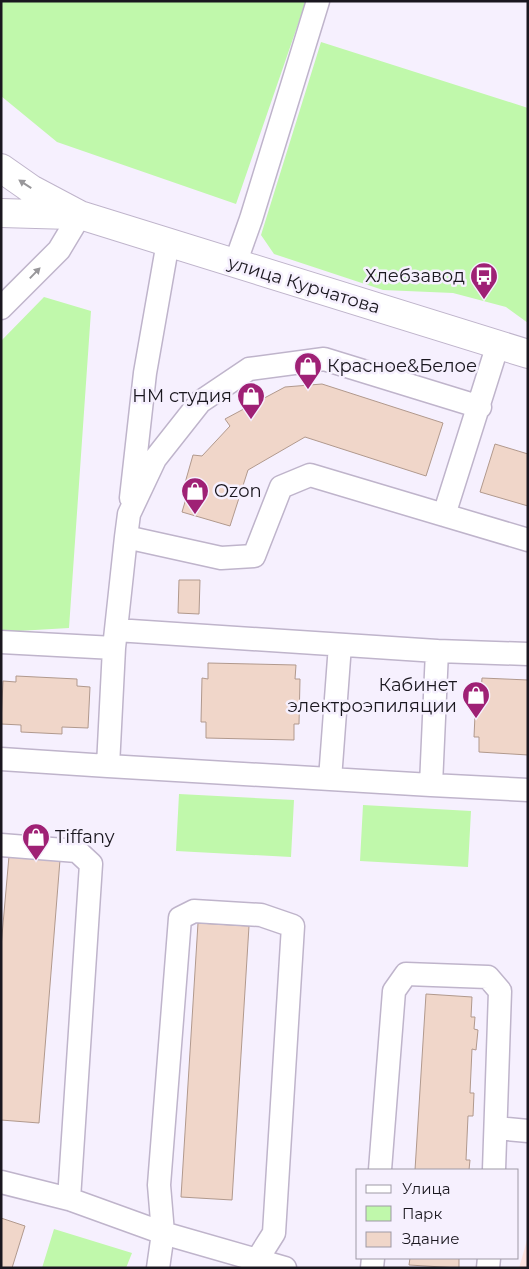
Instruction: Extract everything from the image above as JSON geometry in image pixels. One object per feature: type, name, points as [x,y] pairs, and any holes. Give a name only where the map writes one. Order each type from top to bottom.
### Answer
[{"type":"main road","name":"улица Курчатова","points":[[1,168],[31,188],[80,215],[528,354]]},
{"type":"main road","name":"улица Курчатова","points":[[1,213],[80,215]]},
{"type":"lane","points":[[235,264],[251,219],[318,1]]},
{"type":"lane","points":[[1,308],[59,250],[80,215]]},
{"type":"lane","points":[[108,766],[115,639],[126,537],[145,373],[168,242]]},
{"type":"lane","points":[[444,515],[480,408],[498,344]]},
{"type":"lane","points":[[129,514],[155,459],[200,402],[249,368],[324,359],[480,408]]},
{"type":"lane","points":[[126,537],[221,558],[254,556],[281,487],[310,475],[528,540]]},
{"type":"lane","points":[[1,642],[115,639],[340,645],[528,654]]},
{"type":"lane","points":[[330,780],[340,645]]},
{"type":"lane","points":[[431,785],[438,651]]},
{"type":"lane","points":[[1,759],[330,780],[528,790]]},
{"type":"lane","points":[[1,845],[77,851],[91,864],[69,1199]]},
{"type":"lane","points":[[158,1268],[163,1233],[159,1185],[180,918],[194,911],[261,916],[293,926],[274,1233],[257,1260]]},
{"type":"lane","points":[[380,1169],[394,991],[406,974],[488,977],[500,990],[494,1169]]},
{"type":"lane","points":[[496,1128],[528,1131]]},
{"type":"lane","points":[[1,1182],[69,1199],[163,1233],[285,1268]]},
{"type":"shaded area","points":[[528,1237],[528,1268],[519,1268]]},
{"type":"green space","points":[[1,1],[306,1],[236,204],[57,142],[1,96]]},
{"type":"green space","points":[[321,42],[528,108],[528,323],[506,307],[453,293],[383,290],[274,254],[261,235]]},
{"type":"green space","points":[[44,297],[91,311],[69,628],[1,632],[1,341]]},
{"type":"green space","points":[[179,794],[294,800],[291,857],[176,851]]},
{"type":"green space","points":[[363,805],[471,811],[468,867],[360,861]]},
{"type":"green space","points":[[54,1229],[132,1253],[126,1268],[42,1268]]},
{"type":"building","points":[[322,384],[443,423],[426,476],[305,437],[248,470],[230,526],[182,512],[188,492],[183,490],[193,455],[202,456],[230,426],[225,419],[285,387]]},
{"type":"building","points":[[495,444],[528,454],[528,506],[480,492]]},
{"type":"building","points":[[179,580],[200,580],[199,614],[178,613]]},
{"type":"building","points":[[208,663],[296,665],[295,679],[300,679],[299,724],[294,724],[294,740],[206,738],[206,722],[201,722],[202,678],[208,679]]},
{"type":"building","points":[[16,676],[77,679],[77,686],[90,687],[88,728],[62,727],[62,734],[21,732],[21,725],[1,724],[3,681],[16,682]]},
{"type":"building","points":[[482,678],[528,680],[528,755],[479,752],[479,737],[474,737],[476,693],[481,693]]},
{"type":"building","points":[[9,856],[60,860],[39,1123],[1,1120],[1,947]]},
{"type":"building","points":[[198,923],[249,926],[232,1200],[181,1197]]},
{"type":"building","points":[[426,994],[472,997],[471,1017],[475,1017],[474,1029],[478,1030],[476,1050],[472,1049],[470,1093],[474,1093],[473,1116],[468,1116],[466,1160],[470,1160],[469,1169],[415,1169]]},
{"type":"building","points":[[1,1218],[25,1226],[12,1268],[1,1268]]},
{"type":"building","points":[[410,1259],[459,1259],[459,1268],[409,1265]]},
{"type":"place","name":"Хлебзавод","points":[[484,300]]},
{"type":"place","name":"Красное&Белое","points":[[308,390]]},
{"type":"place","name":"HM студия","points":[[251,420]]},
{"type":"place","name":"Ozon","points":[[195,515]]},
{"type":"place","name":"Кабинет электроэпиляции","points":[[476,719]]},
{"type":"place","name":"Tiffany","points":[[36,861]]}]
